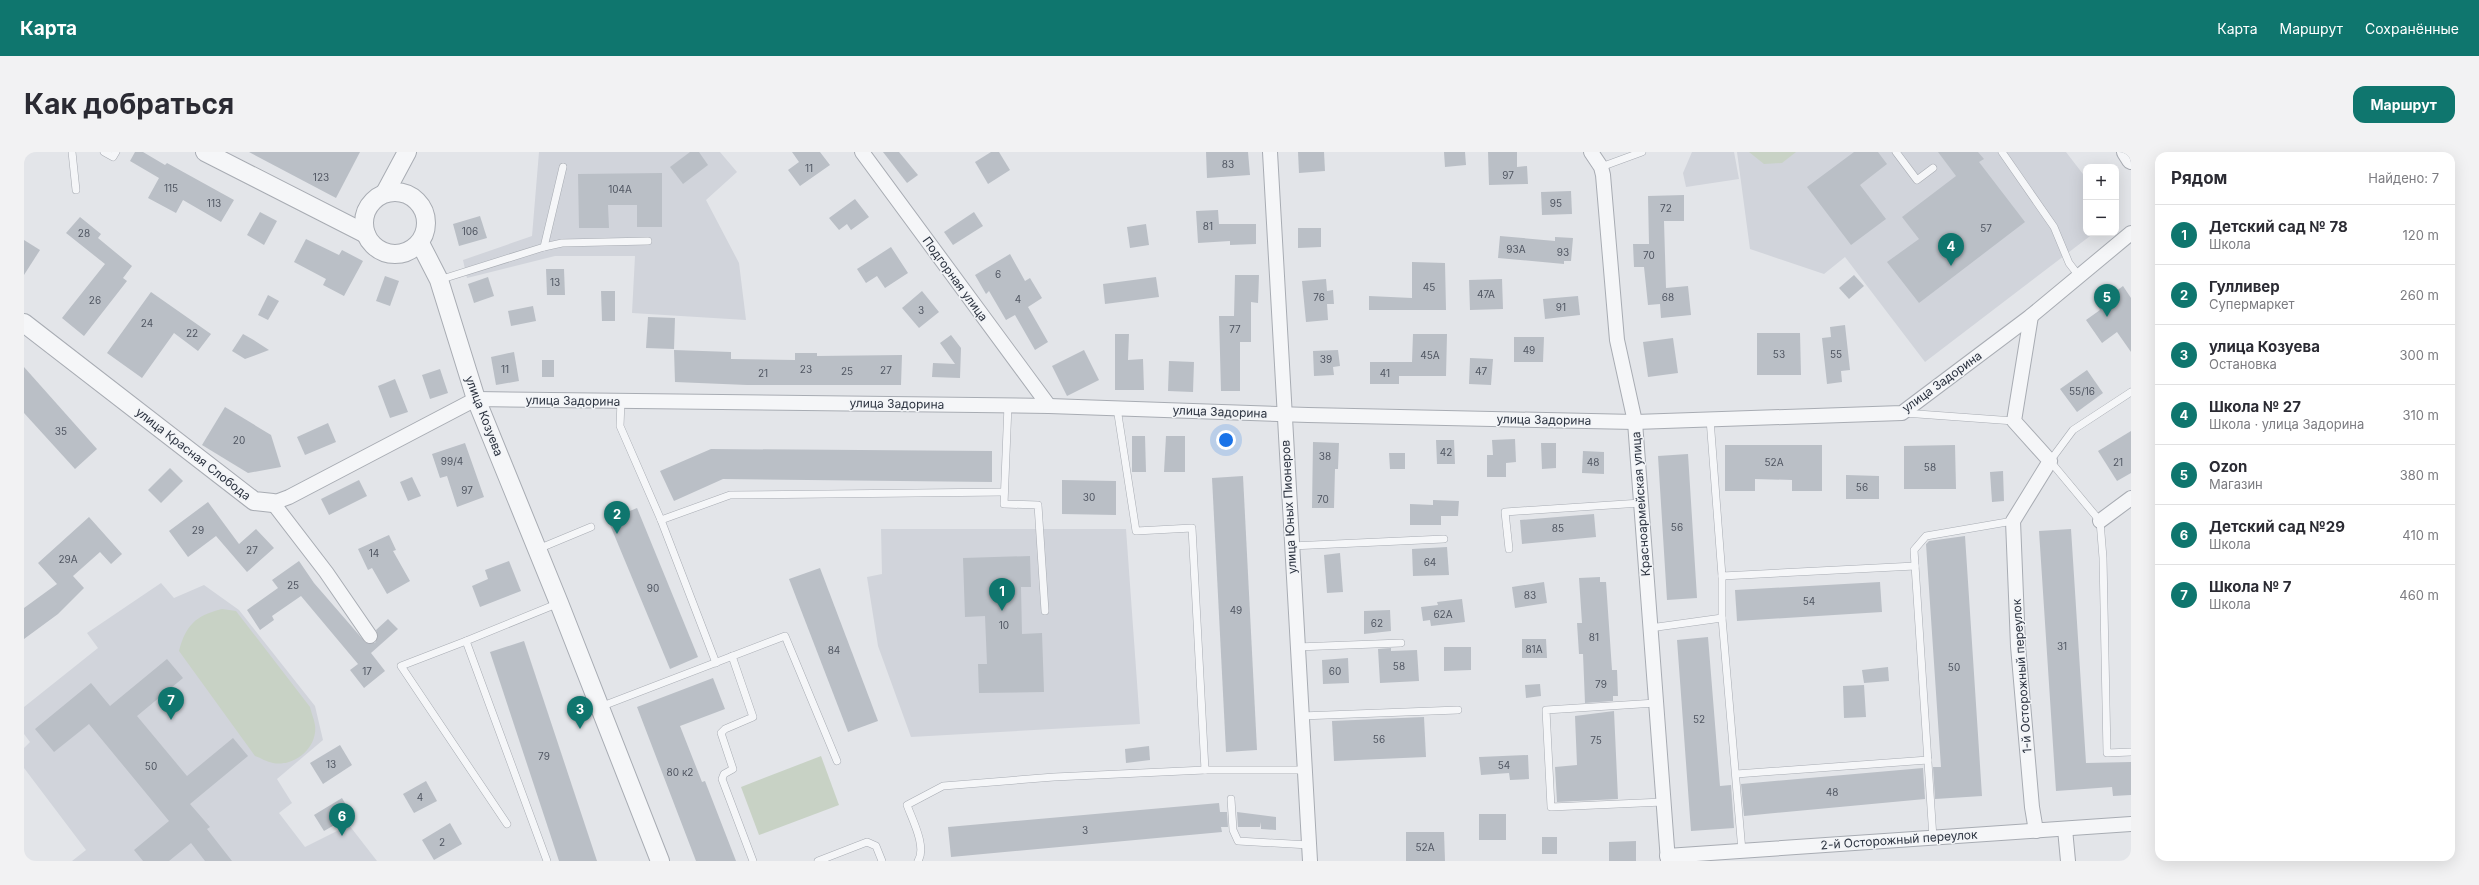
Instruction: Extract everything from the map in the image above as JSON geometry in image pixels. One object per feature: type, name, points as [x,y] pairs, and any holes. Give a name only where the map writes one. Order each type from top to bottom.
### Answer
[{"type":"street","points":[[205,152],[366,234]]},
{"type":"street","points":[[331,216],[358,212],[385,193],[408,152]]},
{"type":"street","points":[[408,152],[408,184],[412,197]]},
{"type":"street","name":"Подгорная улица","points":[[862,152],[1049,406]]},
{"type":"street","name":"улица Юных Пионеров","points":[[1270,152],[1303,770],[1310,861]]},
{"type":"street","points":[[1591,152],[1601,166]]},
{"type":"street","points":[[2126,152],[2131,160]]},
{"type":"street","name":"Красноармейская улица","points":[[1601,166],[1617,340],[1635,422],[1668,859]]},
{"type":"street","points":[[369,205],[364,220],[366,234],[373,246],[384,253],[398,254],[410,251],[420,243],[427,224],[425,214],[420,204],[412,197],[404,193],[385,193]]},
{"type":"street","name":"улица Задорина","points":[[273,503],[289,497],[476,399],[1008,405],[1283,414],[1635,422],[1902,413],[2031,316],[2131,233]]},
{"type":"street","name":"улица Козуева","points":[[420,243],[439,280],[476,399],[560,603],[660,861]]},
{"type":"street","points":[[2013,521],[2050,462],[2014,421],[2031,316]]},
{"type":"street","name":"улица Красная Слобода","points":[[24,323],[254,501],[273,503]]},
{"type":"street","points":[[2100,521],[2131,498]]},
{"type":"street","points":[[273,503],[326,572],[370,636]]},
{"type":"street","name":"1-й Осторожный переулок","points":[[2013,521],[2018,646],[2032,807],[2036,831]]},
{"type":"street","name":"2-й Осторожный переулок","points":[[1668,859],[1742,851],[2131,824]]},
{"type":"street","points":[[2065,829],[2068,861]]},
{"type":"lane","points":[[72,152],[76,190]]},
{"type":"lane","points":[[104,152],[113,157],[116,152]]},
{"type":"lane","points":[[1601,166],[1642,152]]},
{"type":"lane","points":[[1896,152],[1917,180],[1933,168]]},
{"type":"lane","points":[[2002,152],[2054,227],[2069,263],[2079,276]]},
{"type":"lane","points":[[544,247],[563,167]]},
{"type":"lane","points":[[439,280],[544,247],[562,243],[648,241]]},
{"type":"lane","points":[[2131,392],[2073,430],[2050,462],[2100,521],[2103,558],[2107,753],[2131,752]]},
{"type":"lane","points":[[621,401],[620,426],[661,520],[716,663]]},
{"type":"lane","points":[[1008,405],[1004,504],[1038,505],[1045,611]]},
{"type":"lane","points":[[1117,408],[1136,531],[1192,528],[1205,770]]},
{"type":"lane","points":[[1902,413],[2014,421]]},
{"type":"lane","points":[[1710,419],[1722,576],[1722,618],[1742,851]]},
{"type":"lane","points":[[661,520],[730,495],[1004,492]]},
{"type":"lane","points":[[1509,549],[1505,512],[1641,503]]},
{"type":"lane","points":[[1933,838],[1914,550],[1926,536],[2013,521]]},
{"type":"lane","points":[[537,549],[591,527]]},
{"type":"lane","points":[[1291,546],[1444,539]]},
{"type":"lane","points":[[1722,576],[1915,566]]},
{"type":"lane","points":[[507,824],[401,666],[560,603]]},
{"type":"lane","points":[[1650,628],[1722,618]]},
{"type":"lane","points":[[600,707],[785,636],[837,761]]},
{"type":"lane","points":[[466,641],[547,861]]},
{"type":"lane","points":[[1297,647],[1401,643]]},
{"type":"lane","points":[[732,656],[753,717],[725,729],[721,733],[733,769],[724,774],[722,780],[753,861]]},
{"type":"lane","points":[[1656,703],[1546,710],[1551,807],[1663,802]]},
{"type":"lane","points":[[1301,716],[1458,710]]},
{"type":"lane","points":[[1736,774],[1928,760]]},
{"type":"lane","points":[[918,861],[921,856],[921,848],[907,804],[943,786],[1054,777],[1205,770],[1303,770]]},
{"type":"lane","points":[[1231,799],[1233,830],[1238,841],[1309,846]]},
{"type":"lane","points":[[818,861],[867,842],[876,846],[882,861]]},
{"type":"shaded area","points":[[539,152],[720,152],[737,172],[706,200],[739,263],[746,320],[632,313],[635,256],[555,256],[467,278],[463,260],[532,236]]},
{"type":"shaded area","points":[[1692,152],[1734,152],[1739,179],[1686,187],[1683,173]]},
{"type":"shaded area","points":[[1737,152],[2066,152],[2083,174],[2083,236],[2090,236],[1925,362],[1845,257],[1824,274],[1750,249]]},
{"type":"shaded area","points":[[1749,152],[1796,152],[1782,163],[1764,164]]},
{"type":"shaded area","points":[[881,529],[1126,529],[1140,724],[911,737],[878,646],[867,577],[882,574]]},
{"type":"shaded area","points":[[161,583],[174,598],[204,585],[239,610],[315,706],[323,740],[277,779],[292,803],[279,813],[305,847],[349,825],[377,861],[72,861],[86,850],[24,768],[24,748],[30,742],[24,734],[24,707],[98,648],[87,633]]},
{"type":"shaded area","points":[[222,609],[236,611],[310,707],[315,725],[313,741],[309,748],[297,759],[289,762],[273,763],[255,756],[179,651],[185,634],[193,623],[205,615]]},
{"type":"shaded area","points":[[821,756],[839,805],[759,835],[741,787]]},
{"type":"building","points":[[135,152],[143,152],[165,165],[167,163],[234,200],[221,222],[183,200],[176,213],[148,198],[159,178],[130,161]]},
{"type":"building","points":[[249,152],[360,152],[336,198]]},
{"type":"building","points":[[690,152],[699,152],[708,165],[683,184],[670,167]]},
{"type":"building","points":[[792,152],[820,152],[830,165],[800,186],[788,170],[799,162]]},
{"type":"building","points":[[883,152],[899,152],[918,175],[907,183]]},
{"type":"building","points":[[991,152],[999,152],[1010,170],[988,184],[975,162]]},
{"type":"building","points":[[1206,152],[1248,152],[1250,175],[1207,178]]},
{"type":"building","points":[[1298,152],[1324,152],[1325,171],[1299,173]]},
{"type":"building","points":[[1444,152],[1465,152],[1466,165],[1445,167]]},
{"type":"building","points":[[1488,152],[1517,152],[1517,167],[1527,166],[1528,184],[1489,185]]},
{"type":"building","points":[[1854,152],[1878,152],[1887,164],[1860,185],[1886,219],[1851,245],[1807,187]]},
{"type":"building","points":[[1938,152],[1978,152],[1984,159],[1979,162],[2025,222],[1919,303],[1887,262],[1919,239],[1902,217],[1956,176]]},
{"type":"building","points":[[662,173],[662,227],[637,227],[637,205],[608,205],[609,228],[579,228],[578,174]]},
{"type":"building","points":[[1571,191],[1572,214],[1542,215],[1541,192]]},
{"type":"building","points":[[1684,195],[1684,221],[1664,221],[1666,288],[1688,286],[1691,315],[1661,318],[1660,304],[1648,305],[1644,267],[1634,267],[1633,244],[1649,244],[1648,196]]},
{"type":"building","points":[[855,199],[869,217],[851,230],[847,224],[839,230],[829,218]]},
{"type":"building","points":[[1218,210],[1219,224],[1256,224],[1256,244],[1230,245],[1230,241],[1198,243],[1196,211]]},
{"type":"building","points":[[260,212],[277,221],[264,245],[247,235]]},
{"type":"building","points":[[974,212],[983,226],[953,245],[944,232]]},
{"type":"building","points":[[480,216],[487,238],[459,246],[453,224]]},
{"type":"building","points":[[80,217],[101,234],[98,238],[132,266],[123,278],[127,281],[84,336],[62,318],[105,264],[66,233]]},
{"type":"building","points":[[1146,224],[1149,245],[1130,248],[1127,227]]},
{"type":"building","points":[[1298,228],[1321,228],[1321,247],[1298,248]]},
{"type":"building","points":[[1500,236],[1555,241],[1555,237],[1573,238],[1571,261],[1564,261],[1564,264],[1498,258]]},
{"type":"building","points":[[306,239],[339,255],[342,250],[363,261],[344,296],[323,285],[326,279],[294,262]]},
{"type":"building","points":[[24,240],[40,250],[24,275]]},
{"type":"building","points":[[891,247],[908,273],[885,288],[877,276],[866,283],[857,269]]},
{"type":"building","points":[[1010,254],[1025,281],[1030,278],[1042,298],[1028,307],[1048,342],[1035,350],[1015,315],[1006,320],[989,291],[986,294],[975,275]]},
{"type":"building","points":[[1412,262],[1445,263],[1446,310],[1369,310],[1369,296],[1412,298]]},
{"type":"building","points":[[546,269],[564,269],[565,295],[547,295]]},
{"type":"building","points":[[1235,275],[1259,275],[1258,303],[1251,302],[1251,342],[1240,342],[1240,391],[1221,391],[1219,316],[1234,316]]},
{"type":"building","points":[[1854,275],[1864,286],[1849,299],[1839,288]]},
{"type":"building","points":[[385,276],[399,281],[390,306],[376,301]]},
{"type":"building","points":[[488,277],[494,296],[474,303],[468,284]]},
{"type":"building","points":[[1156,277],[1159,297],[1105,304],[1103,284]]},
{"type":"building","points":[[1326,279],[1327,291],[1333,290],[1334,304],[1327,304],[1328,320],[1306,322],[1302,281]]},
{"type":"building","points":[[1502,279],[1503,309],[1470,310],[1469,280]]},
{"type":"building","points":[[2123,286],[2131,298],[2131,352],[2117,332],[2102,343],[2086,320],[2100,310],[2097,305]]},
{"type":"building","points":[[601,291],[615,291],[615,321],[602,321]]},
{"type":"building","points":[[922,291],[939,312],[919,328],[902,308]]},
{"type":"building","points":[[151,292],[211,334],[198,351],[174,333],[142,378],[107,353]]},
{"type":"building","points":[[268,295],[279,301],[268,320],[258,315]]},
{"type":"building","points":[[1578,296],[1580,315],[1545,319],[1543,299]]},
{"type":"building","points":[[533,306],[536,321],[511,326],[508,311]]},
{"type":"building","points":[[648,317],[675,318],[674,349],[646,348]]},
{"type":"building","points":[[1845,325],[1850,370],[1841,371],[1842,382],[1827,384],[1822,338],[1831,337],[1830,327]]},
{"type":"building","points":[[1757,333],[1800,333],[1801,375],[1757,375]]},
{"type":"building","points":[[243,334],[269,350],[245,359],[232,351]]},
{"type":"building","points":[[1115,334],[1129,334],[1128,360],[1143,359],[1144,390],[1115,390]]},
{"type":"building","points":[[1413,334],[1447,334],[1446,376],[1399,376],[1399,384],[1370,384],[1370,362],[1412,362]]},
{"type":"building","points":[[951,335],[961,348],[960,378],[932,377],[933,363],[955,364],[940,343]]},
{"type":"building","points":[[1514,337],[1544,337],[1543,362],[1514,362]]},
{"type":"building","points":[[1673,338],[1678,373],[1648,377],[1643,342]]},
{"type":"building","points":[[674,350],[731,352],[731,359],[795,360],[795,353],[817,353],[817,356],[902,355],[901,385],[747,385],[675,382]]},
{"type":"building","points":[[1084,350],[1099,380],[1067,396],[1052,366]]},
{"type":"building","points":[[1338,350],[1340,366],[1333,367],[1334,375],[1314,376],[1313,351]]},
{"type":"building","points":[[514,352],[519,381],[496,385],[491,357]]},
{"type":"building","points":[[1470,358],[1493,359],[1491,385],[1469,384]]},
{"type":"building","points":[[542,360],[554,360],[554,377],[542,377]]},
{"type":"building","points":[[1169,361],[1194,362],[1193,392],[1168,391]]},
{"type":"building","points":[[24,367],[97,449],[75,469],[24,413]]},
{"type":"building","points":[[440,369],[448,393],[430,399],[422,375]]},
{"type":"building","points":[[2087,370],[2103,393],[2077,412],[2060,389]]},
{"type":"building","points":[[395,379],[408,412],[390,418],[378,386]]},
{"type":"building","points":[[225,407],[271,435],[281,467],[248,473],[202,445]]},
{"type":"building","points":[[328,423],[336,442],[305,455],[297,437]]},
{"type":"building","points":[[2131,431],[2131,473],[2117,481],[2098,451]]},
{"type":"building","points":[[1132,436],[1145,436],[1146,472],[1132,472]]},
{"type":"building","points":[[1166,436],[1185,436],[1185,472],[1164,472]]},
{"type":"building","points":[[1515,439],[1516,462],[1506,463],[1506,477],[1487,477],[1487,455],[1493,455],[1492,440]]},
{"type":"building","points":[[1436,440],[1454,440],[1455,464],[1437,464]]},
{"type":"building","points":[[1313,442],[1339,443],[1338,469],[1335,469],[1334,508],[1312,508]]},
{"type":"building","points":[[465,443],[484,497],[457,507],[447,476],[440,478],[432,454]]},
{"type":"building","points":[[1541,443],[1556,443],[1556,468],[1542,469]]},
{"type":"building","points":[[1725,445],[1822,445],[1822,491],[1792,491],[1792,480],[1755,479],[1755,491],[1725,491]]},
{"type":"building","points":[[1955,445],[1956,489],[1904,489],[1904,446]]},
{"type":"building","points":[[711,449],[992,451],[992,482],[723,479],[674,501],[660,471]]},
{"type":"building","points":[[1583,451],[1604,452],[1604,474],[1582,473]]},
{"type":"building","points":[[1389,453],[1405,453],[1405,469],[1390,469]]},
{"type":"building","points":[[1688,454],[1697,598],[1667,600],[1658,456]]},
{"type":"building","points":[[170,468],[183,481],[161,503],[148,490]]},
{"type":"building","points":[[2003,471],[2004,501],[1992,502],[1990,472]]},
{"type":"building","points":[[1846,475],[1879,476],[1879,499],[1846,499]]},
{"type":"building","points":[[1243,476],[1257,750],[1226,752],[1212,478]]},
{"type":"building","points":[[412,477],[421,496],[408,501],[400,482]]},
{"type":"building","points":[[359,480],[367,496],[329,515],[321,499]]},
{"type":"building","points":[[1062,480],[1116,481],[1116,515],[1062,514]]},
{"type":"building","points":[[1433,500],[1459,501],[1458,516],[1441,516],[1441,525],[1410,525],[1410,504],[1433,505]]},
{"type":"building","points":[[208,502],[239,544],[256,529],[274,548],[247,572],[216,536],[188,557],[169,531]]},
{"type":"building","points":[[637,508],[698,657],[670,669],[608,520]]},
{"type":"building","points":[[1594,514],[1596,537],[1522,544],[1520,520]]},
{"type":"building","points":[[89,517],[122,554],[111,564],[100,552],[73,576],[84,588],[58,614],[24,639],[24,608],[57,584],[38,563]]},
{"type":"building","points":[[2071,529],[2086,763],[2131,762],[2131,795],[2113,796],[2112,787],[2056,791],[2039,531]]},
{"type":"building","points":[[389,535],[396,550],[393,551],[410,581],[387,594],[372,568],[368,570],[358,549]]},
{"type":"building","points":[[1965,536],[1982,796],[1935,799],[1933,767],[1941,767],[1926,544],[1929,541]]},
{"type":"building","points":[[1447,547],[1449,575],[1413,576],[1412,549]]},
{"type":"building","points":[[1340,553],[1343,592],[1327,593],[1324,555]]},
{"type":"building","points":[[1030,556],[1031,587],[1021,587],[1022,634],[1042,633],[1044,692],[979,693],[978,664],[987,664],[985,616],[965,617],[963,558]]},
{"type":"building","points":[[299,561],[314,583],[366,643],[375,643],[378,636],[376,630],[388,619],[398,629],[371,653],[385,671],[364,688],[350,670],[358,664],[301,596],[272,616],[274,620],[260,630],[247,610],[278,588],[272,580]]},
{"type":"building","points":[[509,561],[521,591],[480,607],[472,586],[488,579],[485,570]]},
{"type":"building","points":[[820,568],[878,721],[848,732],[789,579]]},
{"type":"building","points":[[1600,577],[1600,582],[1606,582],[1612,670],[1617,670],[1618,696],[1613,696],[1613,701],[1585,703],[1583,654],[1579,654],[1577,623],[1582,623],[1579,578]]},
{"type":"building","points":[[1544,582],[1547,603],[1515,608],[1512,587]]},
{"type":"building","points":[[1880,582],[1882,612],[1737,621],[1735,590]]},
{"type":"building","points":[[1462,599],[1465,622],[1431,626],[1430,620],[1423,621],[1421,607],[1438,605],[1437,602]]},
{"type":"building","points":[[1390,610],[1391,631],[1364,634],[1364,611]]},
{"type":"building","points":[[1708,637],[1720,786],[1731,785],[1734,828],[1691,831],[1677,640]]},
{"type":"building","points":[[1522,639],[1546,639],[1547,658],[1522,658]]},
{"type":"building","points":[[524,641],[597,861],[559,861],[490,652]]},
{"type":"building","points":[[1444,647],[1471,647],[1471,670],[1444,671]]},
{"type":"building","points":[[1391,648],[1391,651],[1417,650],[1419,681],[1380,683],[1378,649]]},
{"type":"building","points":[[1348,658],[1349,683],[1323,684],[1322,660]]},
{"type":"building","points":[[167,659],[183,678],[137,716],[187,776],[233,738],[248,756],[190,804],[210,827],[207,829],[232,861],[205,861],[191,843],[169,861],[143,861],[134,850],[169,821],[89,724],[54,752],[35,729],[91,683],[110,706]]},
{"type":"building","points":[[1888,667],[1889,681],[1864,683],[1862,670]]},
{"type":"building","points":[[713,678],[725,709],[680,726],[702,782],[705,781],[736,861],[696,861],[637,707]]},
{"type":"building","points":[[1540,684],[1541,696],[1526,698],[1525,685]]},
{"type":"building","points":[[1864,685],[1866,717],[1844,718],[1843,686]]},
{"type":"building","points":[[1614,711],[1618,799],[1557,802],[1555,767],[1577,765],[1575,716]]},
{"type":"building","points":[[1424,717],[1426,757],[1334,761],[1332,721]]},
{"type":"building","points":[[340,745],[352,765],[323,784],[310,763]]},
{"type":"building","points":[[1149,746],[1150,760],[1126,763],[1125,749]]},
{"type":"building","points":[[1528,755],[1529,779],[1510,780],[1509,773],[1481,775],[1479,757]]},
{"type":"building","points":[[1923,768],[1925,799],[1744,816],[1741,784]]},
{"type":"building","points":[[426,781],[437,801],[414,813],[403,794]]},
{"type":"building","points":[[342,798],[352,815],[324,831],[314,815]]},
{"type":"building","points":[[1219,803],[1220,812],[1227,812],[1228,827],[1221,827],[1222,832],[951,857],[948,827]]},
{"type":"building","points":[[1237,812],[1276,817],[1276,830],[1261,829],[1261,822],[1260,827],[1238,827]]},
{"type":"building","points":[[1479,814],[1506,814],[1506,840],[1479,840]]},
{"type":"building","points":[[450,823],[462,844],[434,860],[422,840]]},
{"type":"building","points":[[1406,832],[1444,832],[1445,861],[1406,861]]},
{"type":"building","points":[[1542,837],[1557,837],[1557,854],[1542,854]]},
{"type":"building","points":[[1636,841],[1636,861],[1609,861],[1609,842]]},
{"type":"place","name":"Школа № 27","points":[[1951,266]]},
{"type":"place","name":"Ozon","points":[[2107,317]]},
{"type":"place","name":"Гулливер","points":[[617,534]]},
{"type":"place","name":"Детский сад № 78","points":[[1002,611]]},
{"type":"place","name":"Школа № 7","points":[[171,720]]},
{"type":"place","name":"улица Козуева","points":[[580,729]]},
{"type":"place","name":"Детский сад №29","points":[[342,836]]}]
